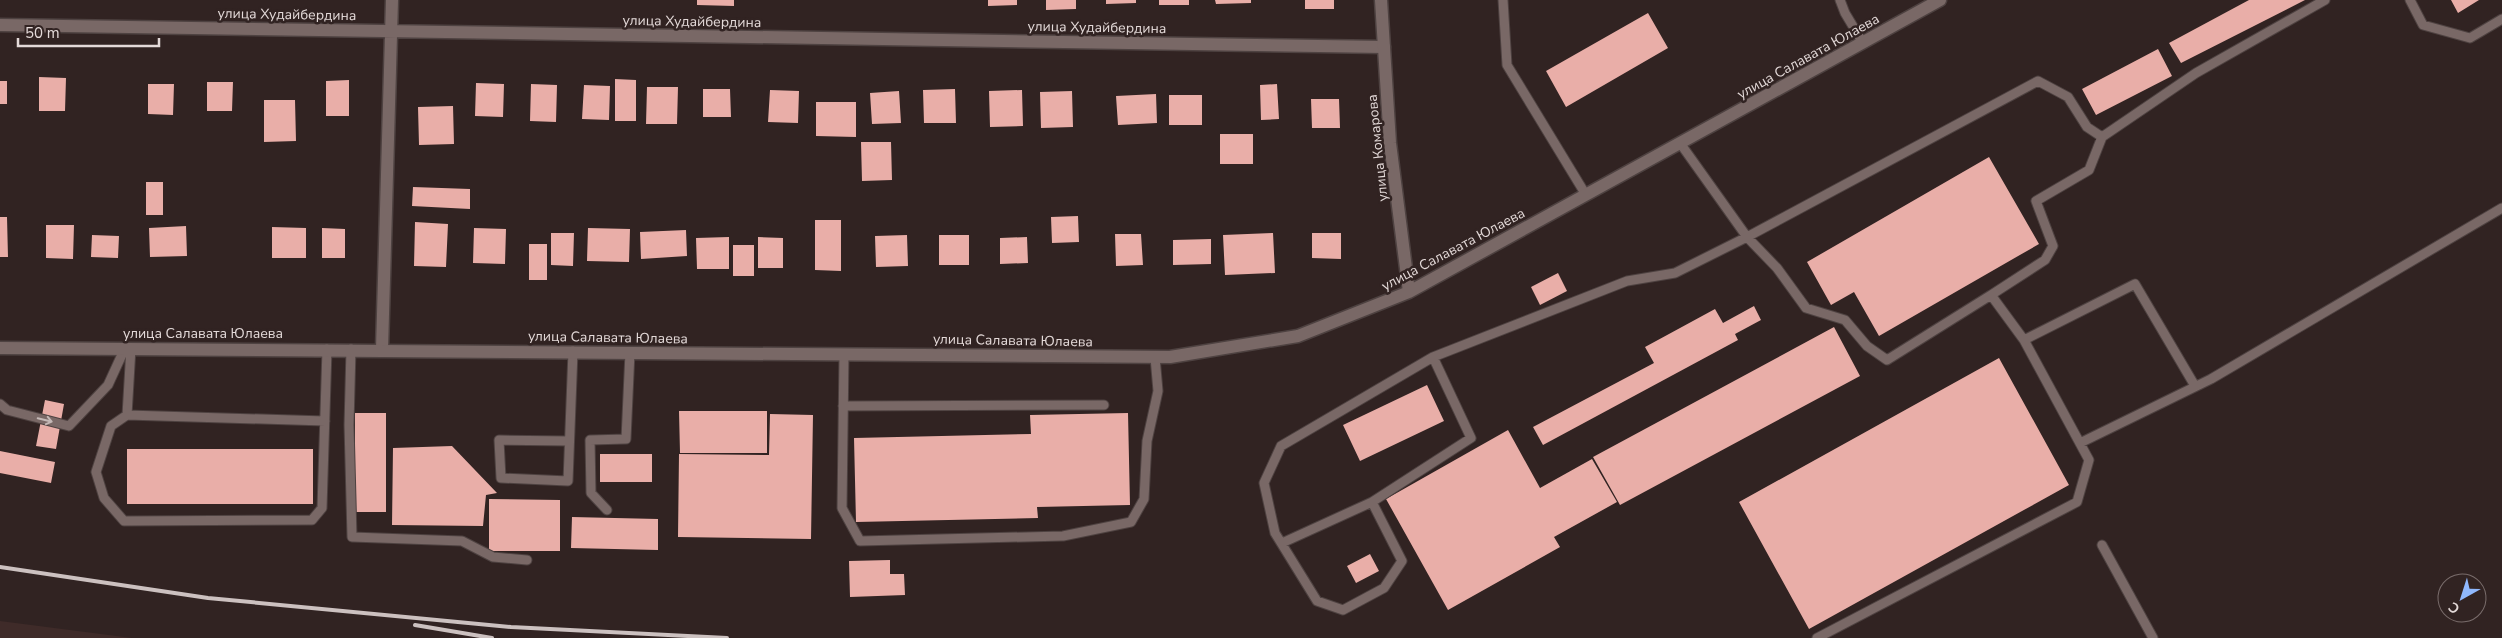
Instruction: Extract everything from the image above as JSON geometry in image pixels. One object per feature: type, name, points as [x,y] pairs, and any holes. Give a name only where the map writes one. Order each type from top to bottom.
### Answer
[{"type":"street","points":[[382,350],[392,0]]},
{"type":"street","name":"улица Комарова","points":[[1381,0],[1390,143],[1409,292]]},
{"type":"street","name":"улица Салавата Юлаева","points":[[0,348],[351,349],[1170,357],[1298,336],[1409,292],[1940,0]]},
{"type":"street","name":"улица Худайбердина","points":[[0,25],[1384,47]]},
{"type":"lane","points":[[1503,0],[1507,65],[1586,195]]},
{"type":"lane","points":[[1840,0],[1845,13],[1863,42]]},
{"type":"lane","points":[[1680,143],[1747,238],[1777,268],[1806,308],[1845,320],[1867,346],[1887,360],[2044,260],[2053,246],[2036,201],[2089,170],[2102,136],[2196,73],[2325,0]]},
{"type":"lane","points":[[2410,0],[2423,25],[2470,38],[2502,18]]},
{"type":"lane","points":[[1372,502],[1402,561],[1384,588],[1343,610],[1317,601],[1275,533],[1264,483],[1281,446],[1433,357],[1627,280],[1675,273],[1747,238],[2038,81],[2068,97],[2088,127],[2102,136]]},
{"type":"lane","points":[[2080,443],[2195,386],[2502,208]]},
{"type":"lane","points":[[2024,340],[2135,284],[2195,386]]},
{"type":"lane","points":[[1816,638],[2077,502],[2090,460],[2024,340],[1991,295]]},
{"type":"lane","points":[[0,404],[7,410],[69,426],[108,385],[128,348]]},
{"type":"lane","points":[[126,415],[128,348]]},
{"type":"lane","points":[[325,421],[126,415],[111,426],[96,472],[104,498],[124,521],[312,520],[322,508],[325,421],[327,349]]},
{"type":"lane","points":[[351,349],[349,425],[352,537],[462,540],[493,557],[527,560]]},
{"type":"lane","points":[[568,441],[499,440],[501,478],[568,481],[568,441],[573,351]]},
{"type":"lane","points":[[607,510],[592,493],[590,440],[626,439],[630,352]]},
{"type":"lane","points":[[844,354],[842,508],[860,541],[1064,536],[1131,522],[1144,499],[1147,441],[1158,391],[1155,357]]},
{"type":"lane","points":[[1282,543],[1372,502],[1472,438],[1433,357]]},
{"type":"lane","points":[[843,406],[1104,405]]},
{"type":"lane","points":[[2102,545],[2154,638]]},
{"type":"shaded area","points":[[0,621],[132,638],[0,638]]},
{"type":"building","points":[[697,0],[734,0],[734,6],[697,5]]},
{"type":"building","points":[[988,0],[1017,0],[1017,5],[988,6]]},
{"type":"building","points":[[1046,0],[1076,0],[1076,9],[1046,10]]},
{"type":"building","points":[[1106,0],[1136,0],[1136,3],[1106,4]]},
{"type":"building","points":[[1159,0],[1189,0],[1189,5],[1159,5]]},
{"type":"building","points":[[1215,0],[1251,0],[1251,3],[1216,4]]},
{"type":"building","points":[[1305,0],[1334,0],[1334,9],[1305,9]]},
{"type":"building","points":[[2249,0],[2305,0],[2181,63],[2169,43]]},
{"type":"building","points":[[2451,0],[2479,0],[2458,13]]},
{"type":"building","points":[[1648,13],[1668,48],[1566,107],[1546,71]]},
{"type":"building","points":[[2158,49],[2172,76],[2096,115],[2082,89]]},
{"type":"building","points":[[39,77],[66,78],[65,111],[39,111]]},
{"type":"building","points":[[615,79],[636,80],[636,121],[615,121]]},
{"type":"building","points":[[349,80],[349,116],[326,116],[326,81]]},
{"type":"building","points":[[0,81],[7,81],[7,104],[0,104]]},
{"type":"building","points":[[207,82],[233,82],[232,111],[207,111]]},
{"type":"building","points":[[476,83],[504,84],[503,117],[475,116]]},
{"type":"building","points":[[148,84],[174,84],[173,115],[148,114]]},
{"type":"building","points":[[531,84],[557,85],[556,122],[530,121]]},
{"type":"building","points":[[1277,84],[1279,119],[1261,120],[1260,85]]},
{"type":"building","points":[[584,85],[610,86],[609,120],[582,119]]},
{"type":"building","points":[[647,87],[678,87],[677,124],[646,124]]},
{"type":"building","points":[[703,89],[730,89],[731,117],[703,117]]},
{"type":"building","points":[[955,89],[956,123],[924,123],[923,90]]},
{"type":"building","points":[[770,90],[799,91],[798,123],[768,122]]},
{"type":"building","points":[[1022,90],[1023,126],[990,127],[989,91]]},
{"type":"building","points":[[899,91],[901,123],[872,124],[870,93]]},
{"type":"building","points":[[1072,91],[1073,127],[1041,128],[1040,92]]},
{"type":"building","points":[[1156,94],[1157,123],[1118,125],[1116,96]]},
{"type":"building","points":[[1169,95],[1202,95],[1202,125],[1169,125]]},
{"type":"building","points":[[1311,99],[1339,99],[1340,128],[1312,128]]},
{"type":"building","points":[[264,100],[295,100],[296,141],[264,142]]},
{"type":"building","points":[[816,102],[856,102],[856,137],[816,136]]},
{"type":"building","points":[[453,106],[454,144],[419,145],[418,107]]},
{"type":"building","points":[[1220,134],[1253,134],[1253,164],[1220,164]]},
{"type":"building","points":[[861,142],[891,142],[892,180],[862,181]]},
{"type":"building","points":[[1989,157],[2039,244],[1879,336],[1854,292],[1831,305],[1807,262]]},
{"type":"building","points":[[146,182],[163,182],[163,215],[146,215]]},
{"type":"building","points":[[413,187],[470,189],[470,209],[412,206]]},
{"type":"building","points":[[1078,216],[1079,242],[1052,243],[1051,217]]},
{"type":"building","points":[[0,217],[7,217],[8,257],[0,257]]},
{"type":"building","points":[[815,220],[841,220],[841,271],[815,270]]},
{"type":"building","points":[[415,222],[448,224],[446,267],[414,266]]},
{"type":"building","points":[[46,225],[74,225],[73,259],[46,258]]},
{"type":"building","points":[[186,226],[187,256],[150,257],[149,228]]},
{"type":"building","points":[[272,227],[306,228],[306,258],[272,258]]},
{"type":"building","points":[[322,228],[345,229],[345,258],[322,258]]},
{"type":"building","points":[[474,228],[506,229],[505,264],[473,263]]},
{"type":"building","points":[[588,228],[630,229],[629,262],[587,261]]},
{"type":"building","points":[[686,230],[687,256],[641,259],[640,232]]},
{"type":"building","points":[[551,233],[574,233],[573,266],[551,265]]},
{"type":"building","points":[[1273,233],[1275,273],[1225,275],[1223,235]]},
{"type":"building","points":[[1312,233],[1341,233],[1341,259],[1312,258]]},
{"type":"building","points":[[1115,234],[1141,234],[1143,265],[1116,266]]},
{"type":"building","points":[[92,235],[119,236],[118,258],[91,257]]},
{"type":"building","points":[[907,235],[908,266],[876,267],[875,236]]},
{"type":"building","points":[[939,235],[969,235],[969,265],[939,265]]},
{"type":"building","points":[[729,237],[729,269],[697,269],[696,238]]},
{"type":"building","points":[[758,237],[783,238],[783,268],[758,268]]},
{"type":"building","points":[[1027,237],[1028,263],[1000,264],[1000,238]]},
{"type":"building","points":[[1211,239],[1211,264],[1173,265],[1173,240]]},
{"type":"building","points":[[529,244],[547,244],[547,280],[529,280]]},
{"type":"building","points":[[733,245],[754,245],[754,276],[733,276]]},
{"type":"building","points":[[1558,273],[1567,291],[1540,305],[1531,287]]},
{"type":"building","points":[[1754,306],[1761,320],[1735,334],[1738,340],[1543,445],[1533,427],[1654,363],[1645,347],[1715,309],[1723,323]]},
{"type":"building","points":[[1834,327],[1860,376],[1620,505],[1593,457]]},
{"type":"building","points":[[1999,358],[2069,485],[1809,629],[1739,502]]},
{"type":"building","points":[[1427,385],[1444,421],[1360,461],[1343,425]]},
{"type":"building","points":[[45,400],[64,404],[56,449],[36,446]]},
{"type":"building","points":[[679,411],[767,411],[767,453],[680,453]]},
{"type":"building","points":[[355,413],[386,413],[386,512],[355,512]]},
{"type":"building","points":[[1128,413],[1130,505],[1037,507],[1038,518],[856,522],[854,438],[1031,434],[1030,415]]},
{"type":"building","points":[[770,414],[813,415],[811,539],[678,537],[679,454],[769,455]]},
{"type":"building","points":[[1508,430],[1540,488],[1592,459],[1617,502],[1554,537],[1560,547],[1448,610],[1386,499]]},
{"type":"building","points":[[452,446],[497,493],[486,495],[483,526],[392,525],[393,448]]},
{"type":"building","points":[[127,449],[313,449],[313,504],[127,504]]},
{"type":"building","points":[[0,451],[55,462],[51,483],[0,473]]},
{"type":"building","points":[[600,454],[652,454],[652,482],[600,482]]},
{"type":"building","points":[[489,499],[560,500],[560,551],[489,551]]},
{"type":"building","points":[[572,517],[658,519],[658,550],[571,548]]},
{"type":"building","points":[[1370,554],[1379,571],[1356,583],[1347,566]]},
{"type":"building","points":[[890,560],[890,574],[904,574],[905,595],[850,597],[849,561]]},
{"type":"railway","points":[[0,567],[208,598],[511,627],[727,638]]},
{"type":"railway","points":[[415,625],[492,638]]}]
